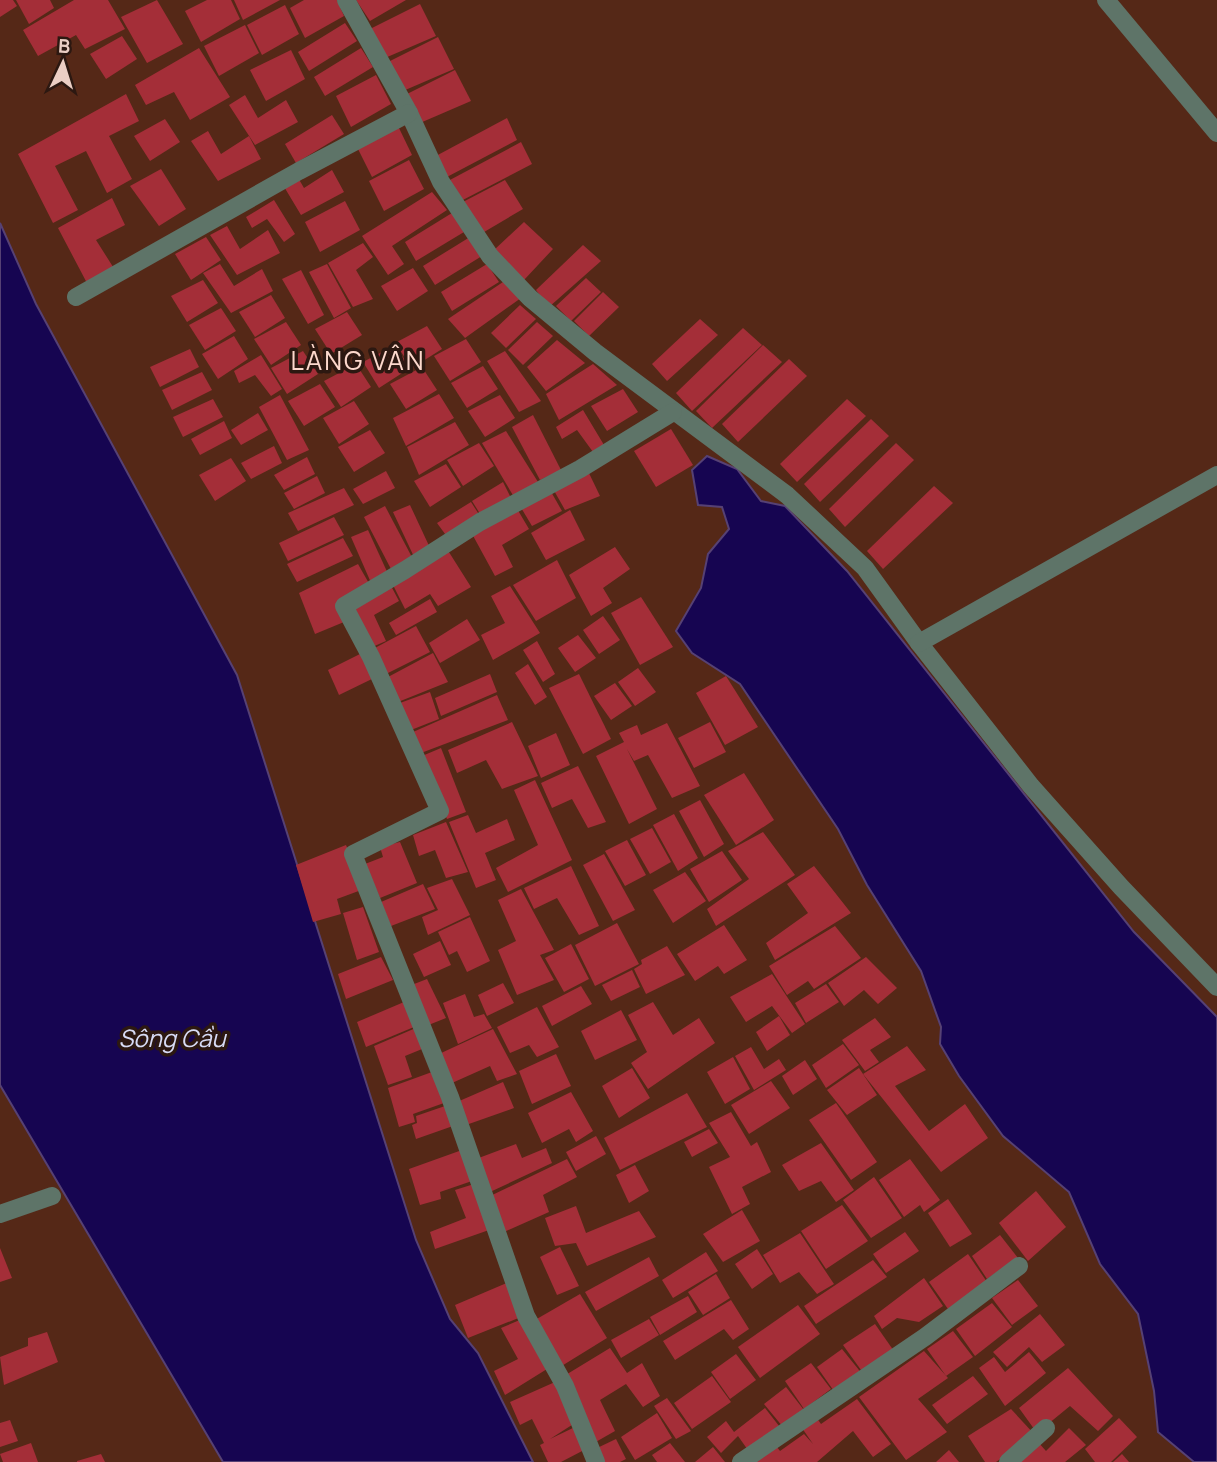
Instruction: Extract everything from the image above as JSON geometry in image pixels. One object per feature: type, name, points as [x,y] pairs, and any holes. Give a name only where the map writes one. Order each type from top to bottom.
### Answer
[{"type":"street","points":[[346,0],[409,113],[441,182],[490,256],[530,298],[673,412],[787,495],[865,568],[919,643],[1031,786],[1121,887],[1217,987]]},
{"type":"street","points":[[1113,3],[1217,133]]},
{"type":"street","points":[[76,297],[409,113]]},
{"type":"street","points":[[596,1462],[565,1386],[526,1316],[450,1097],[353,854],[440,811],[371,657],[344,606],[480,522],[580,469],[673,412]]},
{"type":"street","points":[[919,643],[1217,475]]},
{"type":"street","points":[[0,1214],[52,1196]]},
{"type":"street","points":[[741,1462],[926,1337],[1018,1266]]},
{"type":"street","points":[[1008,1462],[1046,1428]]},
{"type":"water","name":"Sông Cầu","points":[[0,223],[36,304],[237,675],[416,1240],[450,1319],[478,1353],[533,1462],[223,1462],[0,1085]]},
{"type":"water","points":[[707,456],[737,469],[761,501],[785,506],[847,571],[1134,932],[1217,1017],[1217,1462],[1194,1462],[1158,1432],[1154,1391],[1138,1314],[1100,1264],[1069,1192],[1003,1136],[959,1076],[940,1044],[941,1027],[921,971],[867,885],[838,829],[740,684],[692,653],[676,631],[701,588],[708,554],[729,529],[722,507],[698,505],[692,470]]},
{"type":"building","points":[[0,0],[13,0],[17,6],[0,17]]},
{"type":"building","points":[[16,0],[50,0],[54,8],[29,24]]},
{"type":"building","points":[[74,0],[108,0],[125,29],[85,49],[76,35],[38,56],[23,30]]},
{"type":"building","points":[[157,0],[183,44],[147,63],[121,17]]},
{"type":"building","points":[[207,0],[231,0],[240,19],[201,42],[185,11]]},
{"type":"building","points":[[234,0],[280,0],[243,20]]},
{"type":"building","points":[[304,0],[337,0],[344,16],[305,38],[290,8]]},
{"type":"building","points":[[356,0],[406,0],[370,21]]},
{"type":"building","points":[[420,4],[436,36],[385,58],[370,29]]},
{"type":"building","points":[[285,5],[299,34],[262,55],[247,25]]},
{"type":"building","points":[[345,23],[357,41],[309,71],[298,52]]},
{"type":"building","points":[[245,25],[259,53],[219,76],[204,46]]},
{"type":"building","points":[[122,36],[137,59],[106,79],[90,54]]},
{"type":"building","points":[[438,37],[454,69],[403,91],[388,62]]},
{"type":"building","points":[[199,48],[230,97],[190,120],[174,92],[146,105],[135,85]]},
{"type":"building","points":[[361,48],[373,67],[325,96],[314,77]]},
{"type":"building","points":[[291,50],[305,79],[266,101],[250,70]]},
{"type":"building","points":[[455,70],[471,101],[420,123],[405,95]]},
{"type":"building","points":[[376,75],[391,104],[351,127],[336,96]]},
{"type":"building","points":[[126,94],[139,121],[109,136],[132,179],[107,193],[86,151],[55,166],[78,210],[53,223],[18,154]]},
{"type":"building","points":[[245,95],[258,118],[286,100],[298,122],[255,145],[229,105]]},
{"type":"building","points":[[332,115],[344,134],[296,163],[285,144]]},
{"type":"building","points":[[507,118],[517,140],[445,178],[434,157]]},
{"type":"building","points":[[165,119],[180,142],[150,161],[134,136]]},
{"type":"building","points":[[398,126],[412,155],[372,177],[357,147]]},
{"type":"building","points":[[208,131],[221,154],[249,136],[261,159],[218,181],[191,141]]},
{"type":"building","points":[[521,142],[532,164],[459,202],[448,181]]},
{"type":"building","points":[[409,160],[424,189],[384,211],[369,181]]},
{"type":"building","points":[[161,169],[186,209],[159,226],[130,186]]},
{"type":"building","points":[[332,170],[344,192],[301,215],[283,185],[297,176],[304,188]]},
{"type":"building","points":[[505,180],[523,209],[479,235],[461,203]]},
{"type":"building","points":[[432,192],[447,210],[392,246],[404,264],[388,275],[362,236]]},
{"type":"building","points":[[112,198],[125,225],[96,240],[115,270],[88,285],[58,228]]},
{"type":"building","points":[[274,200],[295,234],[284,242],[267,219],[252,228],[246,217]]},
{"type":"building","points":[[345,201],[360,230],[320,252],[305,222]]},
{"type":"building","points":[[452,213],[464,232],[416,261],[405,242]]},
{"type":"building","points":[[524,222],[553,249],[524,280],[493,251]]},
{"type":"building","points":[[227,226],[240,249],[268,230],[280,253],[237,275],[210,235]]},
{"type":"building","points":[[206,237],[221,260],[191,280],[175,254]]},
{"type":"building","points":[[470,237],[482,256],[435,285],[423,266]]},
{"type":"building","points":[[363,243],[373,257],[356,270],[373,299],[353,307],[328,263]]},
{"type":"building","points":[[583,245],[601,261],[549,307],[536,290]]},
{"type":"building","points":[[220,264],[234,286],[262,269],[273,291],[231,313],[203,273]]},
{"type":"building","points":[[327,264],[351,308],[334,318],[309,272]]},
{"type":"building","points":[[487,264],[499,282],[452,311],[441,292]]},
{"type":"building","points":[[413,268],[428,291],[397,311],[381,286]]},
{"type":"building","points":[[301,270],[324,315],[308,324],[282,279]]},
{"type":"building","points":[[586,278],[601,292],[571,321],[556,306]]},
{"type":"building","points":[[203,280],[218,303],[187,322],[171,296]]},
{"type":"building","points":[[503,282],[521,298],[465,338],[448,319]]},
{"type":"building","points":[[603,292],[619,307],[589,336],[574,321]]},
{"type":"building","points":[[271,295],[285,318],[255,337],[239,312]]},
{"type":"building","points":[[520,305],[536,319],[506,348],[491,333]]},
{"type":"building","points":[[221,308],[236,331],[205,350],[189,325]]},
{"type":"building","points":[[347,312],[362,335],[331,354],[315,329]]},
{"type":"building","points":[[700,319],[718,335],[667,381],[652,364]]},
{"type":"building","points":[[286,322],[301,345],[271,365],[254,339]]},
{"type":"building","points":[[537,322],[553,336],[523,365],[508,350]]},
{"type":"building","points":[[427,326],[442,349],[412,368],[395,343]]},
{"type":"building","points":[[743,328],[762,345],[692,411],[676,393]]},
{"type":"building","points":[[234,336],[248,359],[218,379],[202,354]]},
{"type":"building","points":[[466,339],[481,362],[450,381],[434,356]]},
{"type":"building","points":[[557,340],[585,363],[546,391],[527,367]]},
{"type":"building","points":[[395,345],[410,368],[379,388],[363,362]]},
{"type":"building","points":[[763,345],[782,362],[712,428],[696,411]]},
{"type":"building","points":[[190,349],[199,367],[160,387],[150,367]]},
{"type":"building","points":[[303,351],[318,374],[287,394],[271,368]]},
{"type":"building","points":[[505,351],[541,401],[519,412],[487,361]]},
{"type":"building","points":[[261,355],[282,389],[271,396],[255,375],[239,383],[234,371]]},
{"type":"building","points":[[789,359],[807,376],[738,442],[722,424]]},
{"type":"building","points":[[356,364],[371,387],[341,407],[324,381]]},
{"type":"building","points":[[593,364],[617,385],[559,420],[546,394]]},
{"type":"building","points":[[483,366],[498,389],[467,408],[451,383]]},
{"type":"building","points":[[422,367],[437,390],[406,409],[390,384]]},
{"type":"building","points":[[202,372],[212,390],[172,410],[162,390]]},
{"type":"building","points":[[320,384],[335,407],[304,426],[288,401]]},
{"type":"building","points":[[623,389],[638,412],[607,431],[591,406]]},
{"type":"building","points":[[439,394],[454,418],[406,446],[393,418]]},
{"type":"building","points":[[280,395],[309,450],[287,460],[259,407]]},
{"type":"building","points":[[500,395],[515,418],[485,437],[468,411]]},
{"type":"building","points":[[213,399],[223,417],[183,437],[173,417]]},
{"type":"building","points":[[847,399],[866,416],[797,482],[780,464]]},
{"type":"building","points":[[354,401],[369,424],[339,444],[323,418]]},
{"type":"building","points":[[583,410],[604,445],[593,452],[577,430],[562,439],[556,427]]},
{"type":"building","points":[[258,413],[268,430],[241,445],[231,430]]},
{"type":"building","points":[[533,415],[561,470],[540,480],[512,427]]},
{"type":"building","points":[[871,419],[889,436],[820,502],[804,484]]},
{"type":"building","points":[[224,421],[232,438],[200,455],[191,439]]},
{"type":"building","points":[[455,422],[469,445],[419,475],[407,447]]},
{"type":"building","points":[[671,429],[693,465],[656,487],[634,451]]},
{"type":"building","points":[[370,430],[385,453],[354,472],[338,447]]},
{"type":"building","points":[[506,431],[538,482],[514,497],[482,443]]},
{"type":"building","points":[[479,443],[494,466],[463,486],[447,460]]},
{"type":"building","points":[[896,443],[914,460],[845,527],[829,509]]},
{"type":"building","points":[[274,446],[282,463],[251,479],[241,463]]},
{"type":"building","points":[[307,457],[315,474],[284,490],[274,475]]},
{"type":"building","points":[[231,458],[246,481],[215,501],[199,475]]},
{"type":"building","points":[[446,464],[461,487],[430,507],[414,481]]},
{"type":"building","points":[[587,469],[600,496],[565,510],[552,487]]},
{"type":"building","points":[[386,471],[395,488],[363,504],[353,489]]},
{"type":"building","points":[[317,476],[325,493],[294,509],[284,493]]},
{"type":"building","points":[[503,482],[511,498],[482,517],[472,501]]},
{"type":"building","points":[[934,486],[953,503],[883,569],[867,551]]},
{"type":"building","points":[[344,488],[354,505],[298,531],[288,513]]},
{"type":"building","points":[[550,490],[562,511],[532,526],[520,506]]},
{"type":"building","points":[[471,502],[480,516],[448,538],[437,523]]},
{"type":"building","points":[[410,505],[431,550],[415,559],[393,512]]},
{"type":"building","points":[[385,506],[414,561],[392,571],[364,517]]},
{"type":"building","points":[[516,507],[529,529],[502,545],[513,567],[495,576],[471,532]]},
{"type":"building","points":[[570,510],[585,540],[546,560],[531,533]]},
{"type":"building","points":[[334,517],[344,535],[288,561],[279,543]]},
{"type":"building","points":[[368,530],[389,576],[372,585],[351,537]]},
{"type":"building","points":[[343,538],[353,556],[297,582],[287,564]]},
{"type":"building","points":[[615,547],[630,569],[603,588],[612,603],[591,616],[569,575]]},
{"type":"building","points":[[447,549],[471,587],[438,606],[430,594],[405,609],[392,583]]},
{"type":"building","points":[[557,560],[576,598],[536,621],[513,585]]},
{"type":"building","points":[[358,564],[371,587],[344,622],[315,634],[299,593]]},
{"type":"building","points":[[390,584],[399,601],[374,615],[386,641],[370,648],[348,607]]},
{"type":"building","points":[[510,586],[540,633],[493,660],[481,635],[505,623],[491,596]]},
{"type":"building","points":[[641,597],[673,647],[640,665],[611,613]]},
{"type":"building","points":[[430,599],[437,612],[396,635],[389,623]]},
{"type":"building","points":[[603,616],[620,640],[599,654],[583,630]]},
{"type":"building","points":[[467,619],[480,640],[440,663],[429,643]]},
{"type":"building","points":[[416,626],[430,652],[386,674],[373,649]]},
{"type":"building","points":[[578,635],[596,658],[575,672],[558,648]]},
{"type":"building","points":[[537,641],[555,674],[543,682],[523,650]]},
{"type":"building","points":[[362,653],[374,678],[339,695],[328,670]]},
{"type":"building","points":[[433,653],[448,682],[398,702],[388,677]]},
{"type":"building","points":[[528,664],[547,697],[535,705],[515,673]]},
{"type":"building","points":[[638,668],[656,692],[635,706],[618,682]]},
{"type":"building","points":[[490,674],[497,692],[441,716],[435,698]]},
{"type":"building","points":[[579,674],[611,739],[583,754],[549,688]]},
{"type":"building","points":[[726,676],[758,727],[725,745],[696,693]]},
{"type":"building","points":[[615,683],[632,706],[611,720],[594,696]]},
{"type":"building","points":[[430,692],[439,719],[411,730],[400,703]]},
{"type":"building","points":[[497,695],[508,720],[421,753],[413,732]]},
{"type":"building","points":[[512,722],[538,776],[502,789],[486,760],[457,773],[448,750]]},
{"type":"building","points":[[710,722],[726,752],[694,768],[678,738]]},
{"type":"building","points":[[667,723],[700,786],[672,798],[648,755],[634,761],[627,749],[657,809],[629,824],[596,756],[624,742],[619,733],[637,725],[641,735]]},
{"type":"building","points":[[556,733],[570,765],[541,778],[528,746]]},
{"type":"building","points":[[441,748],[466,812],[447,819],[422,756]]},
{"type":"building","points":[[578,766],[606,822],[588,828],[572,799],[552,808],[541,783]]},
{"type":"building","points":[[744,773],[774,820],[736,845],[704,795]]},
{"type":"building","points":[[535,780],[572,860],[508,892],[496,868],[538,845],[514,790]]},
{"type":"building","points":[[700,800],[724,844],[704,857],[679,811]]},
{"type":"building","points":[[674,814],[698,858],[678,871],[653,825]]},
{"type":"building","points":[[468,815],[476,833],[507,819],[515,840],[485,853],[496,880],[476,888],[449,822]]},
{"type":"building","points":[[446,822],[468,872],[446,878],[435,850],[419,856],[413,835]]},
{"type":"building","points":[[652,828],[671,862],[650,874],[630,839]]},
{"type":"building","points":[[763,832],[795,875],[716,926],[707,909],[749,879],[728,851]]},
{"type":"building","points":[[627,840],[646,875],[625,886],[605,851]]},
{"type":"building","points":[[400,842],[417,883],[380,898],[365,864],[383,857],[380,847]]},
{"type":"building","points":[[346,845],[364,889],[337,899],[341,914],[313,922],[296,865]]},
{"type":"building","points":[[722,851],[742,880],[709,902],[690,869]]},
{"type":"building","points":[[604,854],[635,910],[613,921],[583,865]]},
{"type":"building","points":[[571,866],[599,926],[579,935],[557,898],[534,909],[524,888]]},
{"type":"building","points":[[814,866],[851,913],[775,960],[766,943],[808,913],[787,884]]},
{"type":"building","points":[[685,872],[706,901],[673,923],[653,890]]},
{"type":"building","points":[[452,879],[470,915],[428,935],[422,917],[438,910],[427,888]]},
{"type":"building","points":[[423,884],[435,909],[391,926],[381,902]]},
{"type":"building","points":[[521,889],[554,950],[540,955],[554,980],[517,995],[498,950],[516,941],[498,900]]},
{"type":"building","points":[[363,907],[379,952],[357,960],[343,913]]},
{"type":"building","points":[[470,917],[490,961],[467,972],[457,951],[449,955],[438,932]]},
{"type":"building","points":[[617,923],[639,964],[595,986],[575,945]]},
{"type":"building","points":[[724,925],[747,960],[724,974],[718,966],[695,981],[677,954]]},
{"type":"building","points":[[835,926],[861,958],[814,989],[808,981],[787,995],[769,966]]},
{"type":"building","points":[[440,941],[451,965],[424,977],[413,954]]},
{"type":"building","points":[[571,944],[589,979],[564,992],[545,958]]},
{"type":"building","points":[[667,946],[685,975],[646,994],[634,969],[642,964],[641,960]]},
{"type":"building","points":[[381,957],[393,980],[346,999],[338,974]]},
{"type":"building","points":[[866,957],[897,988],[878,1004],[864,990],[844,1006],[828,983]]},
{"type":"building","points":[[632,970],[640,987],[611,1001],[602,985]]},
{"type":"building","points":[[772,974],[805,1024],[792,1033],[772,1006],[746,1022],[730,997]]},
{"type":"building","points":[[427,979],[446,1018],[426,1026],[409,986]]},
{"type":"building","points":[[503,983],[514,1003],[487,1016],[478,995]]},
{"type":"building","points":[[826,984],[839,1002],[806,1023],[795,1003]]},
{"type":"building","points":[[581,986],[592,1004],[552,1026],[542,1006]]},
{"type":"building","points":[[465,994],[474,1017],[484,1014],[492,1028],[458,1044],[443,1003]]},
{"type":"building","points":[[404,1002],[414,1027],[366,1047],[357,1022]]},
{"type":"building","points":[[653,1002],[673,1035],[699,1018],[715,1043],[648,1089],[631,1063],[647,1052],[628,1015]]},
{"type":"building","points":[[537,1007],[559,1047],[537,1057],[529,1045],[510,1053],[497,1027]]},
{"type":"building","points":[[621,1010],[637,1040],[595,1060],[581,1031]]},
{"type":"building","points":[[779,1016],[790,1035],[767,1051],[756,1032]]},
{"type":"building","points":[[875,1018],[891,1037],[870,1050],[879,1062],[865,1071],[842,1040]]},
{"type":"building","points":[[418,1027],[427,1047],[405,1056],[412,1077],[388,1085],[374,1046]]},
{"type":"building","points":[[493,1029],[517,1074],[497,1081],[490,1066],[452,1083],[439,1054]]},
{"type":"building","points":[[843,1044],[859,1065],[826,1088],[812,1065]]},
{"type":"building","points":[[907,1046],[926,1070],[895,1086],[929,1131],[965,1104],[988,1138],[941,1172],[863,1074]]},
{"type":"building","points":[[751,1047],[764,1069],[779,1059],[786,1070],[754,1090],[735,1056]]},
{"type":"building","points":[[556,1054],[571,1086],[532,1104],[519,1071]]},
{"type":"building","points":[[733,1057],[750,1089],[725,1104],[707,1072]]},
{"type":"building","points":[[805,1060],[817,1079],[793,1095],[782,1076]]},
{"type":"building","points":[[632,1068],[650,1098],[619,1118],[602,1086]]},
{"type":"building","points":[[859,1068],[877,1095],[847,1115],[827,1090]]},
{"type":"building","points":[[432,1072],[444,1103],[413,1114],[415,1122],[399,1127],[388,1088]]},
{"type":"building","points":[[771,1081],[790,1108],[749,1134],[731,1105]]},
{"type":"building","points":[[503,1082],[514,1108],[466,1125],[457,1102]]},
{"type":"building","points":[[571,1092],[593,1131],[576,1142],[569,1129],[542,1143],[528,1113]]},
{"type":"building","points":[[687,1093],[707,1127],[620,1170],[604,1138]]},
{"type":"building","points":[[836,1103],[877,1162],[851,1180],[809,1120]]},
{"type":"building","points":[[445,1106],[453,1126],[416,1139],[412,1125],[417,1123],[416,1116]]},
{"type":"building","points":[[731,1112],[751,1146],[757,1142],[771,1172],[742,1187],[750,1204],[732,1214],[709,1167],[730,1157],[709,1123]]},
{"type":"building","points":[[709,1129],[718,1143],[692,1157],[684,1142]]},
{"type":"building","points":[[596,1136],[606,1154],[576,1171],[566,1152]]},
{"type":"building","points":[[821,1143],[854,1190],[836,1202],[821,1181],[799,1191],[782,1165]]},
{"type":"building","points":[[516,1144],[522,1158],[546,1148],[552,1163],[490,1192],[476,1159]]},
{"type":"building","points":[[462,1150],[472,1181],[440,1192],[441,1199],[420,1205],[409,1169]]},
{"type":"building","points":[[567,1159],[577,1177],[543,1195],[549,1212],[504,1232],[488,1197]]},
{"type":"building","points":[[910,1159],[940,1200],[924,1212],[920,1205],[904,1217],[879,1180]]},
{"type":"building","points":[[635,1165],[649,1191],[629,1203],[616,1175]]},
{"type":"building","points":[[874,1177],[902,1218],[871,1238],[843,1200]]},
{"type":"building","points":[[474,1184],[489,1230],[435,1249],[430,1232],[466,1218],[455,1190]]},
{"type":"building","points":[[1036,1191],[1066,1227],[1028,1261],[999,1223]]},
{"type":"building","points":[[948,1199],[972,1234],[950,1247],[928,1213]]},
{"type":"building","points":[[842,1205],[868,1241],[826,1269],[801,1231]]},
{"type":"building","points":[[576,1206],[586,1233],[639,1211],[656,1237],[587,1266],[576,1243],[555,1246],[545,1218]]},
{"type":"building","points":[[742,1210],[760,1241],[723,1262],[703,1234]]},
{"type":"building","points":[[905,1232],[919,1251],[886,1273],[873,1254]]},
{"type":"building","points":[[800,1233],[834,1284],[817,1294],[799,1272],[780,1283],[763,1255]]},
{"type":"building","points":[[1000,1235],[1018,1258],[987,1279],[972,1256]]},
{"type":"building","points":[[560,1247],[579,1286],[557,1295],[540,1257]]},
{"type":"building","points":[[0,1248],[12,1278],[0,1282]]},
{"type":"building","points":[[757,1249],[773,1274],[752,1289],[735,1264]]},
{"type":"building","points":[[706,1252],[718,1271],[673,1298],[662,1280]]},
{"type":"building","points":[[968,1254],[987,1282],[948,1309],[929,1282]]},
{"type":"building","points":[[649,1257],[659,1276],[596,1311],[585,1292]]},
{"type":"building","points":[[873,1260],[887,1277],[816,1324],[804,1306]]},
{"type":"building","points":[[716,1274],[730,1298],[703,1315],[688,1292]]},
{"type":"building","points":[[924,1278],[943,1306],[919,1322],[897,1318],[882,1329],[874,1316]]},
{"type":"building","points":[[1018,1280],[1038,1306],[1012,1325],[992,1298]]},
{"type":"building","points":[[509,1282],[521,1317],[468,1338],[455,1305]]},
{"type":"building","points":[[580,1294],[607,1338],[560,1367],[535,1320]]},
{"type":"building","points":[[688,1296],[697,1312],[660,1335],[650,1317]]},
{"type":"building","points":[[731,1300],[749,1329],[733,1340],[724,1329],[675,1360],[663,1341]]},
{"type":"building","points":[[992,1303],[1012,1327],[975,1356],[956,1329]]},
{"type":"building","points":[[798,1305],[820,1334],[760,1378],[738,1347]]},
{"type":"building","points":[[1040,1314],[1065,1345],[1042,1362],[1029,1347],[1007,1367],[993,1352]]},
{"type":"building","points":[[522,1319],[547,1369],[505,1395],[494,1371],[518,1359],[501,1328]]},
{"type":"building","points":[[649,1319],[659,1335],[621,1358],[611,1340]]},
{"type":"building","points":[[875,1324],[896,1354],[861,1370],[843,1345]]},
{"type":"building","points":[[953,1331],[973,1357],[946,1376],[927,1349]]},
{"type":"building","points":[[47,1332],[58,1362],[4,1385],[0,1357],[28,1346],[28,1338]]},
{"type":"building","points":[[610,1348],[627,1373],[642,1363],[660,1396],[643,1407],[626,1384],[600,1400],[615,1431],[594,1443],[564,1376]]},
{"type":"building","points":[[842,1349],[863,1375],[836,1394],[817,1367]]},
{"type":"building","points":[[924,1351],[948,1378],[918,1399],[947,1432],[906,1460],[859,1397]]},
{"type":"building","points":[[1029,1352],[1046,1373],[1005,1406],[979,1368],[994,1357],[1005,1372]]},
{"type":"building","points":[[736,1354],[756,1380],[730,1399],[711,1372]]},
{"type":"building","points":[[811,1363],[831,1389],[804,1409],[785,1381]]},
{"type":"building","points":[[1068,1368],[1113,1416],[1098,1431],[1070,1406],[1037,1433],[1019,1408]]},
{"type":"building","points":[[712,1376],[731,1402],[692,1429],[674,1403]]},
{"type":"building","points":[[973,1376],[988,1394],[947,1424],[932,1405]]},
{"type":"building","points":[[555,1382],[575,1423],[550,1439],[575,1427],[586,1449],[561,1462],[548,1462],[540,1445],[544,1443],[532,1419],[520,1425],[510,1402]]},
{"type":"building","points":[[786,1387],[804,1410],[783,1427],[764,1404]]},
{"type":"building","points":[[667,1398],[691,1431],[676,1439],[654,1406]]},
{"type":"building","points":[[857,1399],[891,1444],[873,1457],[853,1431],[817,1462],[747,1462],[774,1443],[780,1451],[804,1434],[813,1444],[802,1428],[816,1417],[821,1424]]},
{"type":"building","points":[[765,1408],[783,1431],[750,1453],[738,1436],[721,1453],[707,1437],[726,1421],[734,1432]]},
{"type":"building","points":[[1011,1409],[1035,1435],[996,1462],[985,1462],[968,1436]]},
{"type":"building","points":[[657,1413],[672,1438],[635,1460],[621,1437]]},
{"type":"building","points":[[1119,1418],[1137,1437],[1111,1462],[1095,1462],[1085,1449]]},
{"type":"building","points":[[10,1420],[18,1441],[0,1447],[0,1423]]},
{"type":"building","points":[[1069,1428],[1086,1445],[1065,1462],[1013,1462],[1038,1442],[1046,1451]]},
{"type":"building","points":[[616,1439],[626,1459],[620,1462],[600,1462],[595,1449]]},
{"type":"building","points":[[31,1443],[38,1462],[3,1462],[0,1454]]},
{"type":"building","points":[[670,1443],[685,1462],[657,1462],[652,1455]]},
{"type":"building","points":[[713,1447],[725,1462],[695,1462]]},
{"type":"building","points":[[949,1450],[959,1462],[936,1462]]},
{"type":"building","points":[[101,1454],[105,1462],[77,1462],[77,1461]]},
{"type":"building","points":[[1122,1454],[1129,1462],[1113,1462]]},
{"type":"district","name":"LÀNG VÂN","points":[[358,361]]}]
